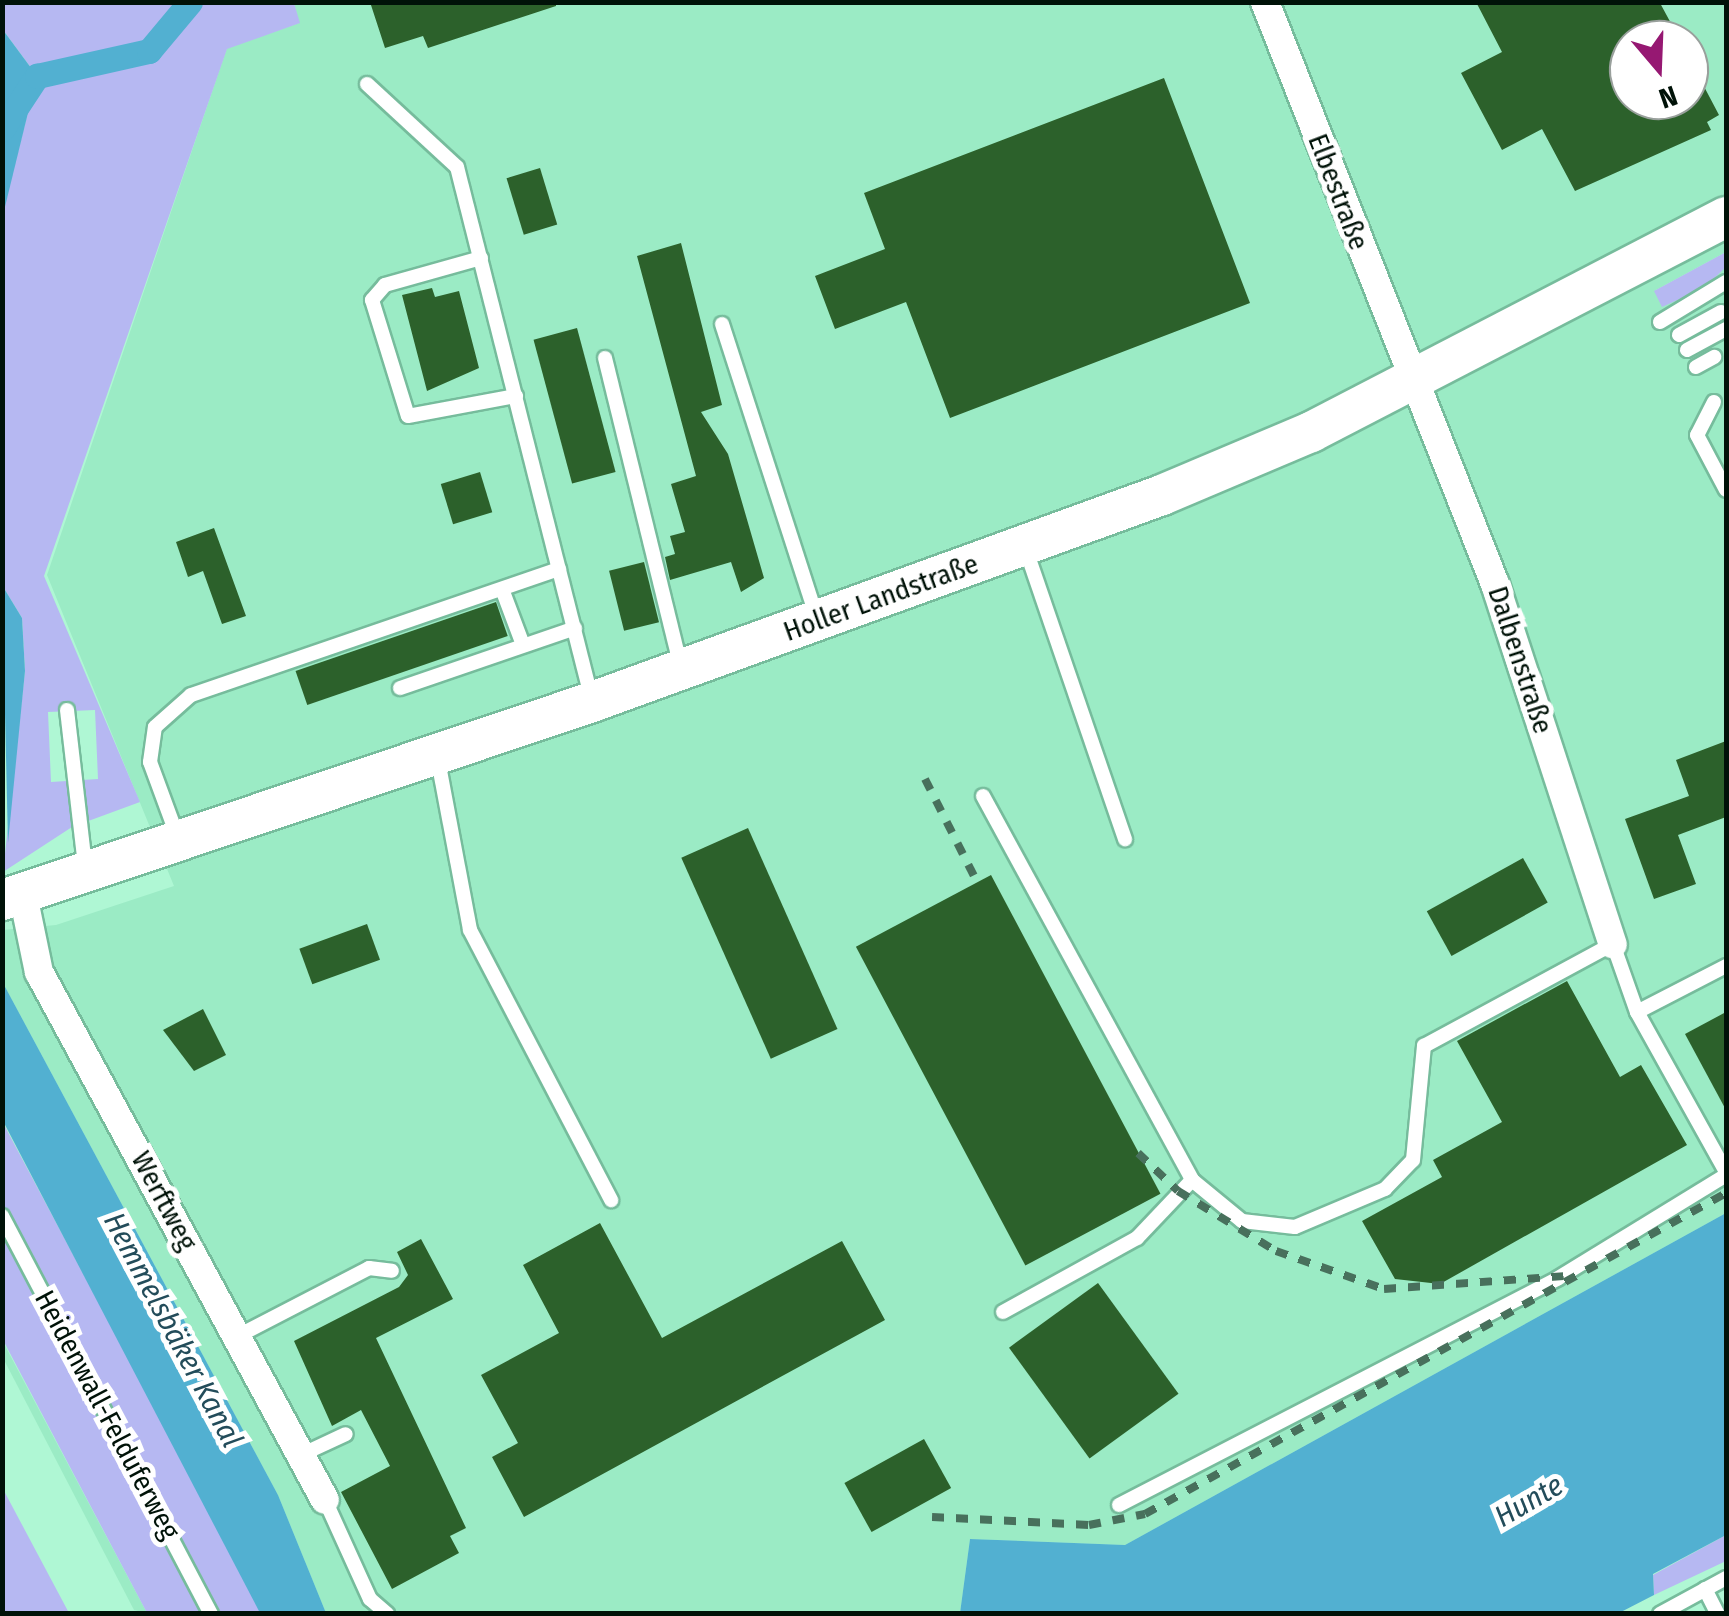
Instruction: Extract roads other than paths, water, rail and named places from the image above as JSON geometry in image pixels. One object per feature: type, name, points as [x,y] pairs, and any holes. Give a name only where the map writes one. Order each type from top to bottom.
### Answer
[{"type":"main road","name":"Holler Landstraße","points":[[13,898],[592,702],[1207,477],[1414,381],[1726,217]]},
{"type":"street","name":"Elbestraße","points":[[1265,2],[1414,381]]},
{"type":"street","name":"Dalbenstraße","points":[[1414,381],[1495,584],[1613,944]]},
{"type":"street","name":"Werftweg","points":[[13,898],[39,972],[325,1500]]},
{"type":"lane","points":[[367,84],[457,167],[592,702]]},
{"type":"lane","points":[[481,258],[385,285],[372,300],[408,416],[516,396]]},
{"type":"lane","points":[[1660,322],[1726,282]]},
{"type":"lane","points":[[1678,334],[1721,312]]},
{"type":"lane","points":[[722,324],[818,621]]},
{"type":"lane","points":[[1686,350],[1726,329]]},
{"type":"lane","points":[[1696,367],[1714,357]]},
{"type":"lane","points":[[605,358],[681,670]]},
{"type":"lane","points":[[1720,403],[1726,414]]},
{"type":"lane","points":[[1717,430],[1720,403]]},
{"type":"lane","points":[[1720,403],[1698,435],[1726,490]]},
{"type":"lane","points":[[1024,546],[1125,839]]},
{"type":"lane","points":[[178,839],[150,762],[155,728],[191,695],[560,569]]},
{"type":"lane","points":[[502,588],[523,645]]},
{"type":"lane","points":[[400,688],[574,628]]},
{"type":"lane","points":[[67,710],[86,872]]},
{"type":"lane","points":[[436,754],[470,930],[611,1200]]},
{"type":"lane","points":[[984,796],[1192,1180],[1242,1221],[1295,1227],[1385,1189],[1414,1160],[1424,1046],[1613,944],[1636,1012],[1726,1174],[1558,1278],[1119,1504]]},
{"type":"lane","points":[[1636,1012],[1726,966]]},
{"type":"lane","points":[[1003,1312],[1137,1238],[1192,1180]]},
{"type":"lane","name":"Heidenwall-Felduferweg","points":[[2,1216],[211,1614]]},
{"type":"lane","points":[[235,1338],[370,1268],[392,1271]]},
{"type":"lane","points":[[303,1454],[346,1434]]},
{"type":"lane","points":[[325,1500],[370,1606],[387,1614]]},
{"type":"lane","points":[[1660,1614],[1726,1578]]},
{"type":"lane","points":[[1705,1589],[1718,1614]]},
{"type":"water","points":[[3,30],[37,76],[3,215]]},
{"type":"water","points":[[2,585],[22,618],[25,671],[8,843]]},
{"type":"water","name":"Hemmelsbäker Kanal","points":[[3,983],[278,1495],[326,1613],[260,1613],[3,1121]]},
{"type":"water","name":"Hunte","points":[[1726,1213],[1726,1535],[1653,1574],[1654,1595],[1619,1613],[960,1613],[970,1539],[1125,1545]]},
{"type":"waterway","points":[[2,129],[37,76],[149,51],[190,2]]},
{"type":"railway","points":[[925,779],[977,882]]},
{"type":"railway","points":[[1138,1153],[1178,1191],[1276,1251],[1384,1289],[1564,1276]]},
{"type":"railway","points":[[932,1517],[1089,1525],[1145,1514],[1726,1193]]}]
